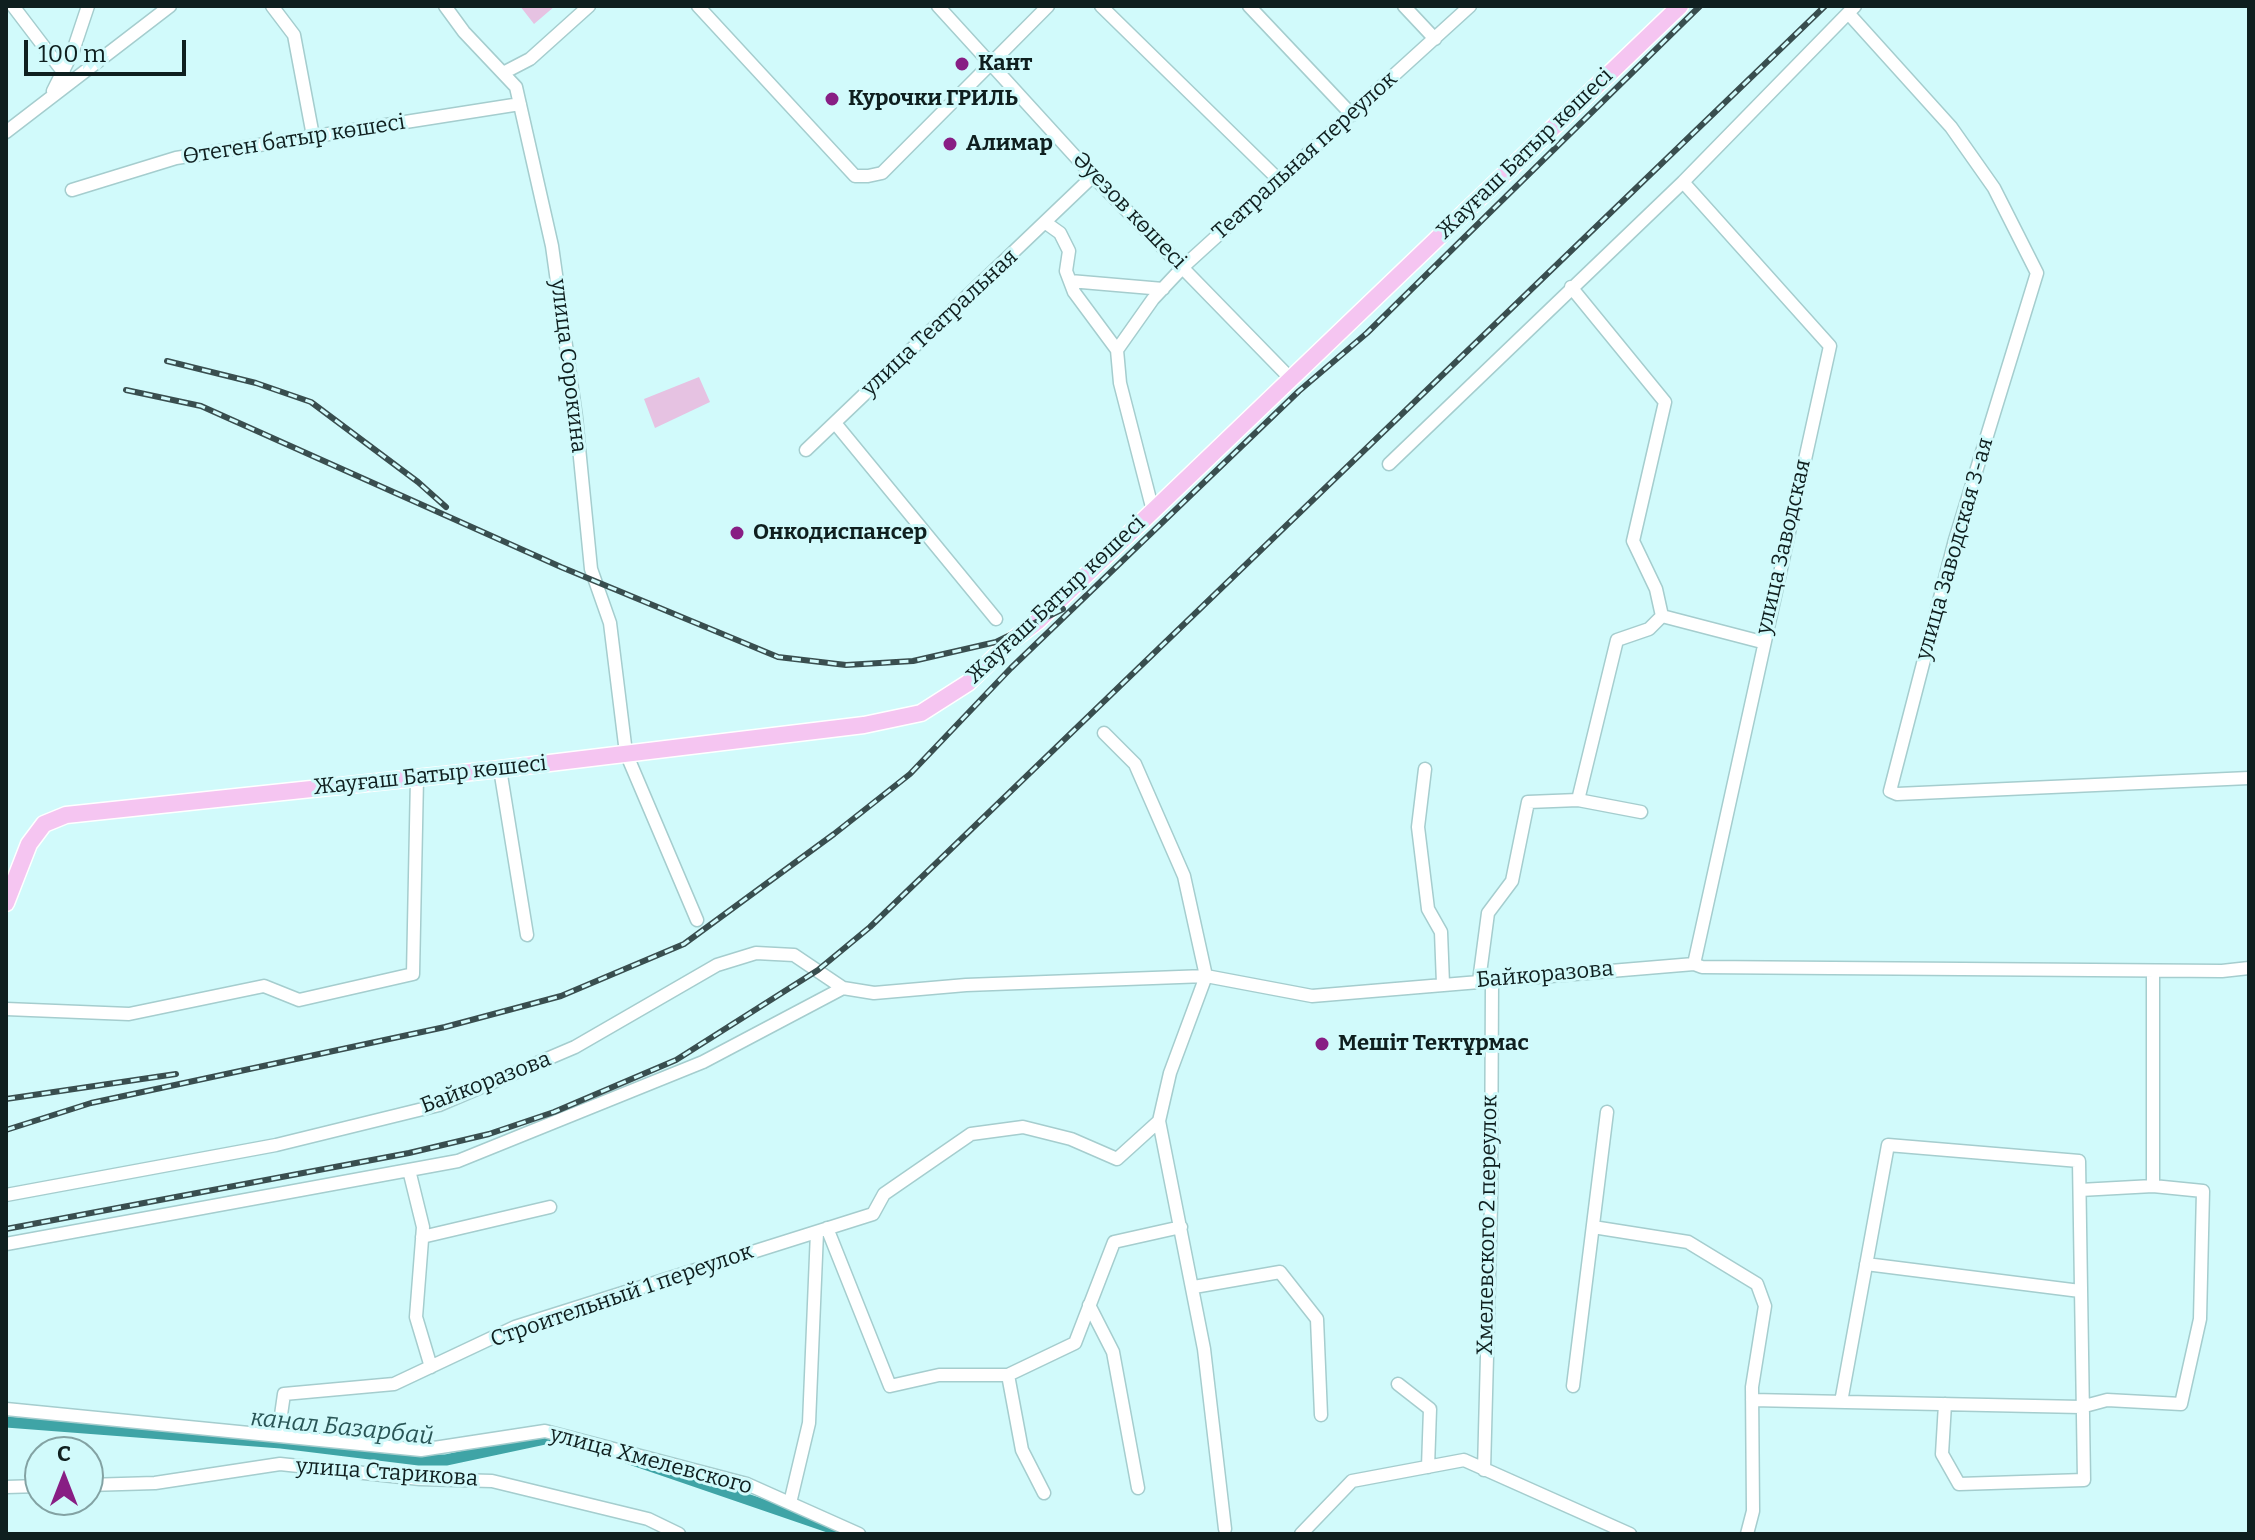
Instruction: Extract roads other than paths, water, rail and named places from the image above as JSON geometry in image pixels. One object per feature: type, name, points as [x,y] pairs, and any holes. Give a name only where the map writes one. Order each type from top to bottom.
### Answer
[{"type":"main road","name":"Жауғаш Батыр көшесі","points":[[6,903],[29,844],[44,824],[66,815],[500,769],[864,725],[921,713],[968,683],[1153,511],[1680,6]]},
{"type":"street","points":[[13,6],[64,73]]},
{"type":"street","points":[[50,97],[64,73],[88,6]]},
{"type":"street","points":[[6,132],[170,6]]},
{"type":"street","points":[[272,6],[294,35],[313,136]]},
{"type":"street","name":"улица Сорокина","points":[[445,6],[464,32],[516,87],[552,246],[576,417],[591,569],[610,623],[626,753],[697,920]]},
{"type":"street","points":[[505,72],[530,59],[589,6]]},
{"type":"street","points":[[698,6],[855,176],[882,173],[1048,6]]},
{"type":"street","name":"Әуезов көшесі","points":[[938,6],[1093,176],[1290,378]]},
{"type":"street","points":[[1101,6],[1280,181]]},
{"type":"street","points":[[1249,6],[1352,115]]},
{"type":"street","points":[[1404,6],[1435,39]]},
{"type":"street","name":"Театральная переулок","points":[[1117,350],[1184,266],[1470,6]]},
{"type":"street","points":[[1389,464],[1683,182],[1852,10]]},
{"type":"street","name":"улица Заводская 3-ая","points":[[1852,10],[1951,127],[1994,188],[2037,273],[1955,540],[1890,791],[1897,794],[2249,778]]},
{"type":"street","name":"Өтеген батыр көшесі","points":[[72,190],[176,158],[520,104]]},
{"type":"street","name":"улица Театральная","points":[[806,450],[1093,176]]},
{"type":"street","name":"улица Заводская","points":[[1683,182],[1830,346],[1762,642],[1694,964]]},
{"type":"street","points":[[1046,223],[1060,233],[1069,251],[1066,271],[1070,281],[1117,350],[1120,383],[1153,511]]},
{"type":"street","points":[[1070,281],[1163,289]]},
{"type":"street","points":[[1571,287],[1665,402],[1633,541],[1656,589],[1662,616]]},
{"type":"street","points":[[835,423],[996,619]]},
{"type":"street","points":[[1662,616],[1762,642]]},
{"type":"street","points":[[1641,812],[1578,800],[1617,640],[1649,629],[1662,616]]},
{"type":"street","points":[[1104,733],[1135,764],[1184,876],[1206,976],[1170,1073],[1159,1121],[1194,1287],[1225,1529]]},
{"type":"street","points":[[500,769],[527,935]]},
{"type":"street","points":[[1425,769],[1418,827],[1428,909],[1441,932],[1443,984]]},
{"type":"street","points":[[6,1009],[129,1014],[264,986],[299,1000],[413,974],[417,778]]},
{"type":"street","name":"Хмелевского 2 переулок","points":[[1484,1470],[1491,1204],[1485,980],[1488,913],[1512,881],[1528,802],[1578,800]]},
{"type":"street","name":"Байкоразова","points":[[6,1195],[276,1145],[439,1105],[575,1047],[717,965],[756,953],[794,955],[843,988],[887,993],[966,985],[1206,976],[1312,996],[1694,964],[1702,967],[2153,971],[2249,968]]},
{"type":"street","points":[[2153,971],[2153,1186]]},
{"type":"street","points":[[6,1244],[458,1161],[703,1062],[843,988]]},
{"type":"street","points":[[1573,1386],[1607,1112]]},
{"type":"street","name":"Строительный 1 переулок","points":[[278,1436],[284,1394],[394,1384],[515,1327],[873,1214],[884,1194],[971,1134],[1023,1127],[1071,1139],[1117,1159],[1159,1121]]},
{"type":"street","points":[[1841,1402],[1888,1145],[2079,1161],[2084,1480],[1959,1484],[1942,1454],[1945,1404]]},
{"type":"street","points":[[409,1170],[422,1237],[416,1317],[431,1367]]},
{"type":"street","points":[[1752,1400],[2081,1407],[2107,1400],[2181,1404],[2200,1319],[2203,1191],[2153,1186],[2080,1190]]},
{"type":"street","points":[[422,1237],[550,1207]]},
{"type":"street","points":[[822,1230],[890,1386],[939,1375],[1008,1375],[1075,1343],[1114,1242],[1181,1227]]},
{"type":"street","points":[[1593,1227],[1688,1242],[1757,1284],[1765,1306],[1752,1400],[1753,1511],[1747,1534]]},
{"type":"street","points":[[790,1503],[809,1423],[822,1230]]},
{"type":"street","points":[[1866,1264],[2080,1291]]},
{"type":"street","points":[[1194,1287],[1280,1272],[1317,1319],[1321,1415]]},
{"type":"street","points":[[1089,1305],[1113,1352],[1138,1488]]},
{"type":"street","points":[[1008,1375],[1022,1450],[1044,1493]]},
{"type":"street","points":[[1398,1384],[1430,1409],[1428,1467]]},
{"type":"street","name":"улица Хмелевского","points":[[6,1409],[421,1450],[545,1431],[747,1484],[859,1534]]},
{"type":"street","points":[[1301,1534],[1352,1481],[1464,1460],[1630,1534]]},
{"type":"street","name":"улица Старикова","points":[[104,1485],[155,1483],[280,1464],[420,1479],[492,1481],[648,1519],[679,1534]]},
{"type":"waterway","name":"канал Базарбай","points":[[6,1422],[281,1443],[419,1460],[446,1460],[554,1437],[561,1439]]},
{"type":"waterway","name":"канал Базарбай","points":[[627,1458],[834,1529]]},
{"type":"railway","points":[[6,1130],[91,1103],[445,1027],[561,996],[684,944],[910,774],[1011,668],[1299,391],[1367,333],[1700,6]]},
{"type":"railway","points":[[6,1229],[409,1153],[489,1134],[554,1112],[676,1060],[818,970],[870,927],[1825,6]]},
{"type":"railway","points":[[167,361],[256,383],[311,402],[418,482],[446,507]]},
{"type":"railway","points":[[126,390],[201,406],[561,567],[778,657],[846,665],[913,661],[996,642],[1063,609]]},
{"type":"railway","points":[[6,1099],[176,1074]]},
{"type":"place","name":"Кант","points":[[962,64]]},
{"type":"place","name":"Курочки ГРИЛЬ","points":[[832,99]]},
{"type":"place","name":"Алимар","points":[[950,144]]},
{"type":"place","name":"Онкодиспансер","points":[[737,533]]},
{"type":"place","name":"Мешіт Тектұрмас","points":[[1322,1044]]}]
